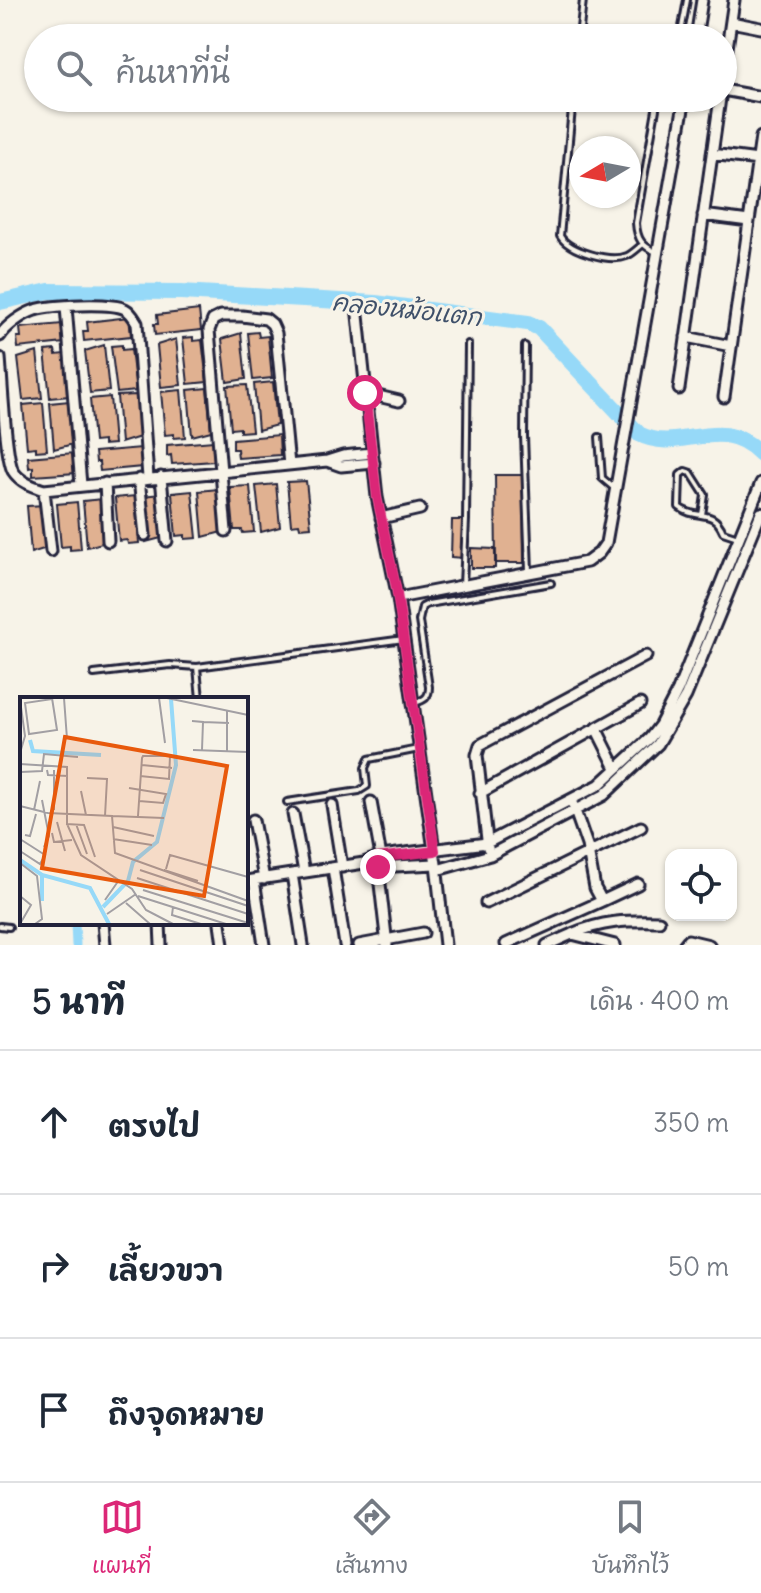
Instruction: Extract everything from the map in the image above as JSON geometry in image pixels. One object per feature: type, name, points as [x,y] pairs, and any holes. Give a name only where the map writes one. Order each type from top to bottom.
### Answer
[{"type":"street","points":[[698,24],[702,0]]},
{"type":"street","points":[[734,0],[731,22],[761,28]]},
{"type":"street","points":[[737,93],[761,97]]},
{"type":"street","points":[[398,598],[587,562],[606,543],[683,112]]},
{"type":"street","points":[[679,389],[718,112]]},
{"type":"street","points":[[724,397],[761,137]]},
{"type":"street","points":[[712,154],[758,160]]},
{"type":"street","points":[[703,215],[749,221]]},
{"type":"street","points":[[357,306],[381,518],[398,598],[435,851],[445,945]]},
{"type":"street","points":[[0,336],[36,310],[66,307],[124,308],[137,323],[145,535]]},
{"type":"street","points":[[66,307],[81,485]]},
{"type":"street","points":[[226,531],[209,330],[213,320],[221,316],[266,319],[272,324],[276,333],[289,465]]},
{"type":"street","points":[[686,337],[731,346]]},
{"type":"street","points":[[0,358],[13,472],[30,486],[44,490],[327,461],[341,466],[373,458]]},
{"type":"street","points":[[365,393],[399,401]]},
{"type":"street","points":[[161,477],[167,541]]},
{"type":"street","points":[[105,483],[108,541]]},
{"type":"street","points":[[718,605],[739,537],[759,497],[761,483]]},
{"type":"street","points":[[44,490],[51,551]]},
{"type":"street","points":[[381,518],[420,509]]},
{"type":"street","points":[[255,880],[487,843],[613,788],[658,744],[761,513]]},
{"type":"street","points":[[490,855],[480,793],[477,755],[480,745],[646,656]]},
{"type":"street","points":[[380,862],[437,867],[490,855],[573,806],[599,785],[650,738],[682,693]]},
{"type":"street","points":[[480,793],[640,704]]},
{"type":"street","points":[[596,728],[616,768]]},
{"type":"street","points":[[371,802],[387,942]]},
{"type":"street","points":[[332,805],[345,945]]},
{"type":"street","points":[[573,806],[595,888],[602,901]]},
{"type":"street","points":[[293,814],[304,872]]},
{"type":"street","points":[[253,820],[255,880],[264,945]]},
{"type":"street","points":[[486,903],[641,827]]},
{"type":"street","points":[[292,874],[303,945]]},
{"type":"street","points":[[506,944],[638,884]]},
{"type":"street","points":[[547,945],[594,924],[619,920],[659,921]]},
{"type":"street","points":[[103,925],[105,945]]},
{"type":"street","points":[[160,925],[161,945]]},
{"type":"street","points":[[220,925],[223,945]]},
{"type":"street","points":[[359,945],[423,933]]},
{"type":"street","points":[[572,934],[615,945]]},
{"type":"street","points":[[684,945],[688,940],[709,945]]},
{"type":"lane","points":[[580,24],[583,0]]},
{"type":"lane","points":[[683,24],[687,0]]},
{"type":"lane","points":[[572,112],[560,236],[570,248],[613,257],[629,256],[643,244]]},
{"type":"lane","points":[[656,112],[636,223],[637,235],[643,244],[658,253]]},
{"type":"lane","points":[[463,585],[468,344]]},
{"type":"lane","points":[[525,346],[524,436],[529,571]]},
{"type":"lane","points":[[599,437],[602,478],[615,489]]},
{"type":"lane","points":[[702,515],[705,495],[691,473],[682,472],[679,507],[686,512],[702,515],[714,517],[723,532],[739,537]]},
{"type":"lane","points":[[413,704],[429,694],[419,621],[422,607],[551,583]]},
{"type":"lane","points":[[94,674],[170,665],[197,667],[404,639]]},
{"type":"lane","points":[[197,667],[200,697]]},
{"type":"lane","points":[[287,802],[359,791],[367,786],[365,768],[369,759],[419,749]]},
{"type":"lane","points":[[0,926],[9,927]]},
{"type":"building","points":[[199,310],[201,330],[155,335],[157,315]]},
{"type":"building","points":[[129,317],[131,336],[84,341],[83,331],[88,331],[87,322]]},
{"type":"building","points":[[62,324],[64,343],[18,348],[20,328]]},
{"type":"building","points":[[258,332],[259,337],[268,336],[272,378],[253,380],[248,333]]},
{"type":"building","points":[[241,333],[246,379],[227,382],[222,339]]},
{"type":"building","points":[[193,337],[193,341],[202,340],[207,382],[188,384],[183,338]]},
{"type":"building","points":[[176,339],[181,385],[161,387],[157,345]]},
{"type":"building","points":[[104,345],[109,391],[90,393],[85,351]]},
{"type":"building","points":[[122,345],[122,350],[131,349],[136,391],[117,393],[111,346]]},
{"type":"building","points":[[55,350],[56,355],[64,354],[69,396],[50,398],[45,351]]},
{"type":"building","points":[[37,352],[42,398],[23,400],[18,358]]},
{"type":"building","points":[[273,382],[277,425],[258,430],[254,384]]},
{"type":"building","points":[[247,385],[252,431],[240,432],[240,428],[231,429],[227,386]]},
{"type":"building","points":[[207,388],[211,431],[192,436],[188,390]]},
{"type":"building","points":[[181,390],[185,437],[174,438],[174,434],[165,435],[161,392]]},
{"type":"building","points":[[136,395],[140,437],[121,443],[117,396]]},
{"type":"building","points":[[110,397],[114,444],[103,445],[103,441],[94,442],[90,399]]},
{"type":"building","points":[[69,401],[73,444],[54,449],[50,403]]},
{"type":"building","points":[[43,403],[47,450],[36,451],[36,447],[27,448],[23,405]]},
{"type":"building","points":[[279,435],[280,455],[238,458],[237,449],[233,449],[233,439]]},
{"type":"building","points":[[213,441],[214,461],[172,464],[171,455],[167,456],[167,445]]},
{"type":"building","points":[[141,448],[142,467],[100,471],[99,462],[96,462],[95,452]]},
{"type":"building","points":[[74,453],[76,473],[33,476],[33,467],[29,468],[28,457]]},
{"type":"building","points":[[495,475],[523,475],[524,563],[496,563]]},
{"type":"building","points":[[306,481],[311,527],[300,528],[299,524],[291,525],[287,482]]},
{"type":"building","points":[[276,484],[280,527],[261,532],[256,486]]},
{"type":"building","points":[[250,486],[254,532],[243,533],[242,530],[234,530],[230,487]]},
{"type":"building","points":[[218,489],[222,532],[203,537],[199,491]]},
{"type":"building","points":[[192,491],[197,538],[185,539],[185,535],[176,536],[172,493]]},
{"type":"building","points":[[161,494],[165,537],[146,542],[142,496]]},
{"type":"building","points":[[135,496],[139,543],[128,544],[127,540],[119,541],[115,498]]},
{"type":"building","points":[[102,499],[106,542],[87,547],[83,501]]},
{"type":"building","points":[[77,502],[81,549],[70,550],[70,546],[61,547],[57,504]]},
{"type":"building","points":[[46,505],[50,547],[31,553],[27,506]]},
{"type":"building","points":[[452,520],[464,520],[463,558],[451,557]]},
{"type":"building","points":[[471,548],[495,549],[495,568],[471,568]]},
{"type":"waterway","name":"คลองหม้อแตก","points":[[0,302],[49,291],[181,292],[375,303],[528,323],[539,328],[639,434],[670,440],[730,436],[761,454]]},
{"type":"waterway","points":[[75,925],[76,945]]},
{"type":"route","points":[[365,393],[377,497],[396,587],[435,851],[377,858],[378,867]]}]
